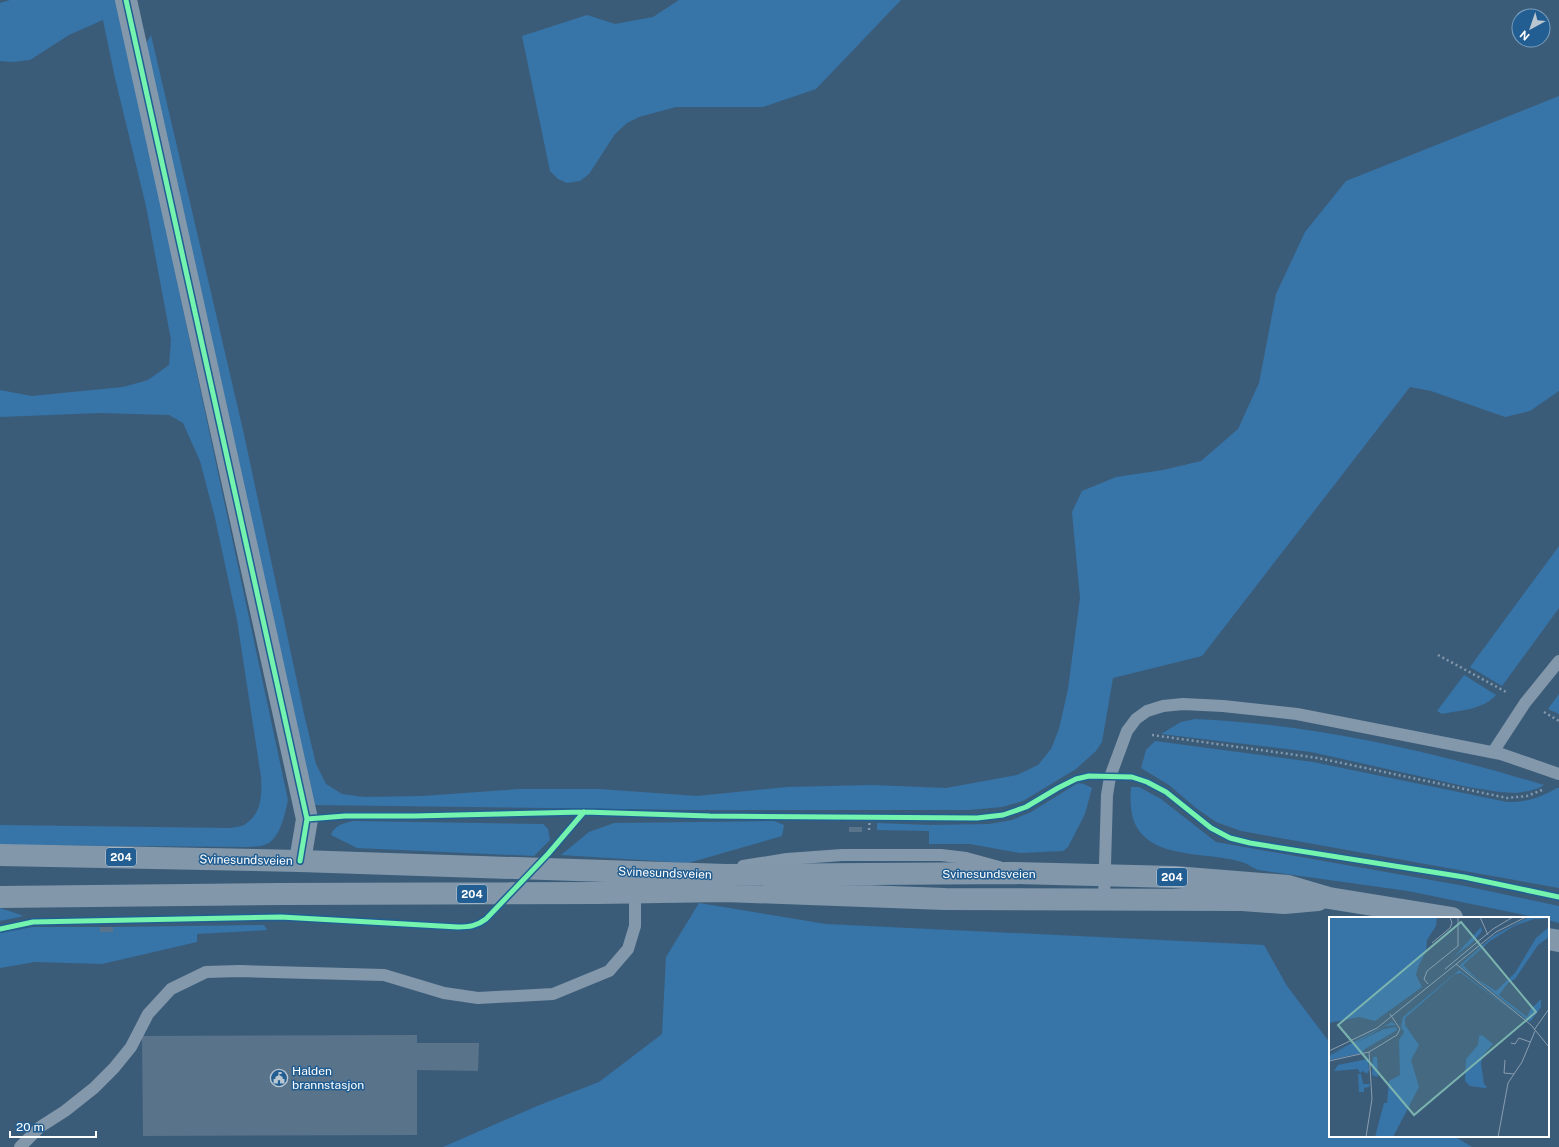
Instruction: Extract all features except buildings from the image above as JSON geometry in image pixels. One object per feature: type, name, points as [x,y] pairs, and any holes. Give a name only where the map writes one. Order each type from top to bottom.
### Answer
[{"type":"highway","name":"Svinesundsveien","points":[[0,855],[300,861],[726,875],[1013,873],[1174,877],[1288,886],[1329,898],[1446,917]]},
{"type":"highway","name":"Svinesundsveien","points":[[0,896],[488,894],[724,890],[945,899],[1242,900],[1284,903],[1329,898]]},
{"type":"highway","points":[[1549,939],[1559,941]]},
{"type":"street","points":[[126,0],[306,819],[300,861]]},
{"type":"lane","points":[[1493,752],[1525,703],[1559,661]]},
{"type":"lane","points":[[1104,900],[1107,795],[1110,777],[1127,731],[1136,719],[1147,711],[1163,706],[1184,704],[1223,706],[1297,714],[1428,738],[1493,752],[1559,774]]},
{"type":"lane","points":[[20,1147],[40,1127],[65,1112],[94,1088],[114,1068],[131,1047],[148,1014],[171,989],[206,972],[239,971],[384,975],[444,993],[478,998],[553,994],[609,970],[628,949],[635,926],[635,892]]},
{"type":"path","points":[[1438,655],[1559,721]]},
{"type":"path","points":[[1127,731],[1318,758],[1507,798],[1527,796],[1544,789]]},
{"type":"path","points":[[862,817],[878,817]]},
{"type":"path","points":[[869,830],[870,817]]},
{"type":"shaded area","points":[[10,0],[117,0],[288,800],[278,833],[270,842],[262,846],[0,845],[0,825],[229,828],[241,826],[250,821],[258,810],[261,797],[261,777],[237,620],[215,518],[200,461],[183,423],[169,415],[100,413],[0,417],[0,390],[32,396],[123,387],[148,380],[169,365],[171,340],[146,206],[115,78],[103,20],[69,35],[30,60],[12,62],[0,61],[0,3]]},
{"type":"shaded area","points":[[679,0],[901,0],[816,89],[763,107],[676,107],[639,117],[627,123],[615,134],[589,174],[580,181],[567,183],[558,179],[550,171],[522,36],[587,15],[615,24],[653,17]]},
{"type":"shaded area","points":[[151,35],[243,430],[316,764],[326,784],[342,794],[364,797],[422,796],[519,789],[599,789],[697,796],[787,787],[872,785],[946,788],[1017,775],[1038,765],[1051,749],[1059,729],[1068,689],[1080,598],[1072,512],[1082,491],[1116,477],[1163,470],[1201,461],[1238,429],[1259,383],[1276,294],[1305,232],[1346,181],[1559,96],[1559,391],[1530,411],[1505,417],[1431,391],[1410,387],[1202,656],[1113,678],[1102,742],[1096,751],[1076,769],[1023,801],[1002,807],[969,810],[694,810],[312,805],[144,47]]},
{"type":"shaded area","points":[[1559,546],[1559,608],[1502,686],[1470,667]]},
{"type":"shaded area","points":[[1464,675],[1496,695],[1485,704],[1471,709],[1442,714],[1437,711]]},
{"type":"shaded area","points":[[1559,694],[1559,714],[1548,709]]},
{"type":"shaded area","points":[[1195,719],[1283,727],[1371,741],[1415,750],[1544,785],[1529,791],[1516,793],[1500,792],[1468,787],[1311,752],[1161,734],[1181,722]]},
{"type":"shaded area","points":[[1155,741],[1313,762],[1507,802],[1533,799],[1559,788],[1559,888],[1241,831],[1216,822],[1196,808],[1169,785],[1141,768],[1146,750]]},
{"type":"shaded area","points":[[1078,783],[1092,788],[1085,814],[1068,847],[1063,851],[1020,853],[970,844],[929,844],[929,831],[877,830],[877,823],[929,825],[989,824],[1012,820],[1031,812]]},
{"type":"shaded area","points":[[1131,787],[1139,787],[1161,799],[1216,842],[1465,886],[1559,906],[1559,923],[1549,920],[1549,917],[1535,917],[1408,891],[1258,870],[1247,864],[1234,860],[1174,851],[1147,839],[1138,829],[1133,820]]},
{"type":"shaded area","points":[[353,821],[543,824],[548,829],[550,840],[534,856],[357,848],[331,835],[337,827]]},
{"type":"shaded area","points":[[774,821],[784,825],[782,836],[688,863],[561,855],[589,832],[614,823]]},
{"type":"shaded area","points":[[699,903],[826,924],[1264,945],[1287,986],[1329,1042],[1329,1137],[1456,1137],[1472,1147],[443,1147],[537,1106],[599,1082],[662,1034],[666,957]]},
{"type":"shaded area","points":[[0,908],[24,916],[0,921]]},
{"type":"shaded area","points":[[264,925],[267,930],[197,934],[197,942],[102,964],[35,962],[0,968],[0,933],[33,927],[100,927],[100,932],[112,932],[113,927]]},
{"type":"cycle path","points":[[126,0],[307,819],[300,861]]},
{"type":"cycle path","points":[[307,819],[345,816],[584,812],[710,816],[977,818],[1003,815],[1026,807],[1076,779],[1089,776],[1132,777],[1147,782],[1166,792],[1211,828],[1230,838],[1250,843],[1464,877],[1559,897]]},
{"type":"cycle path","points":[[0,929],[33,922],[281,917],[458,927],[476,925],[486,919],[548,854],[584,812]]},
{"type":"place","name":"Halden brannstasjon","points":[[279,1078]]}]
